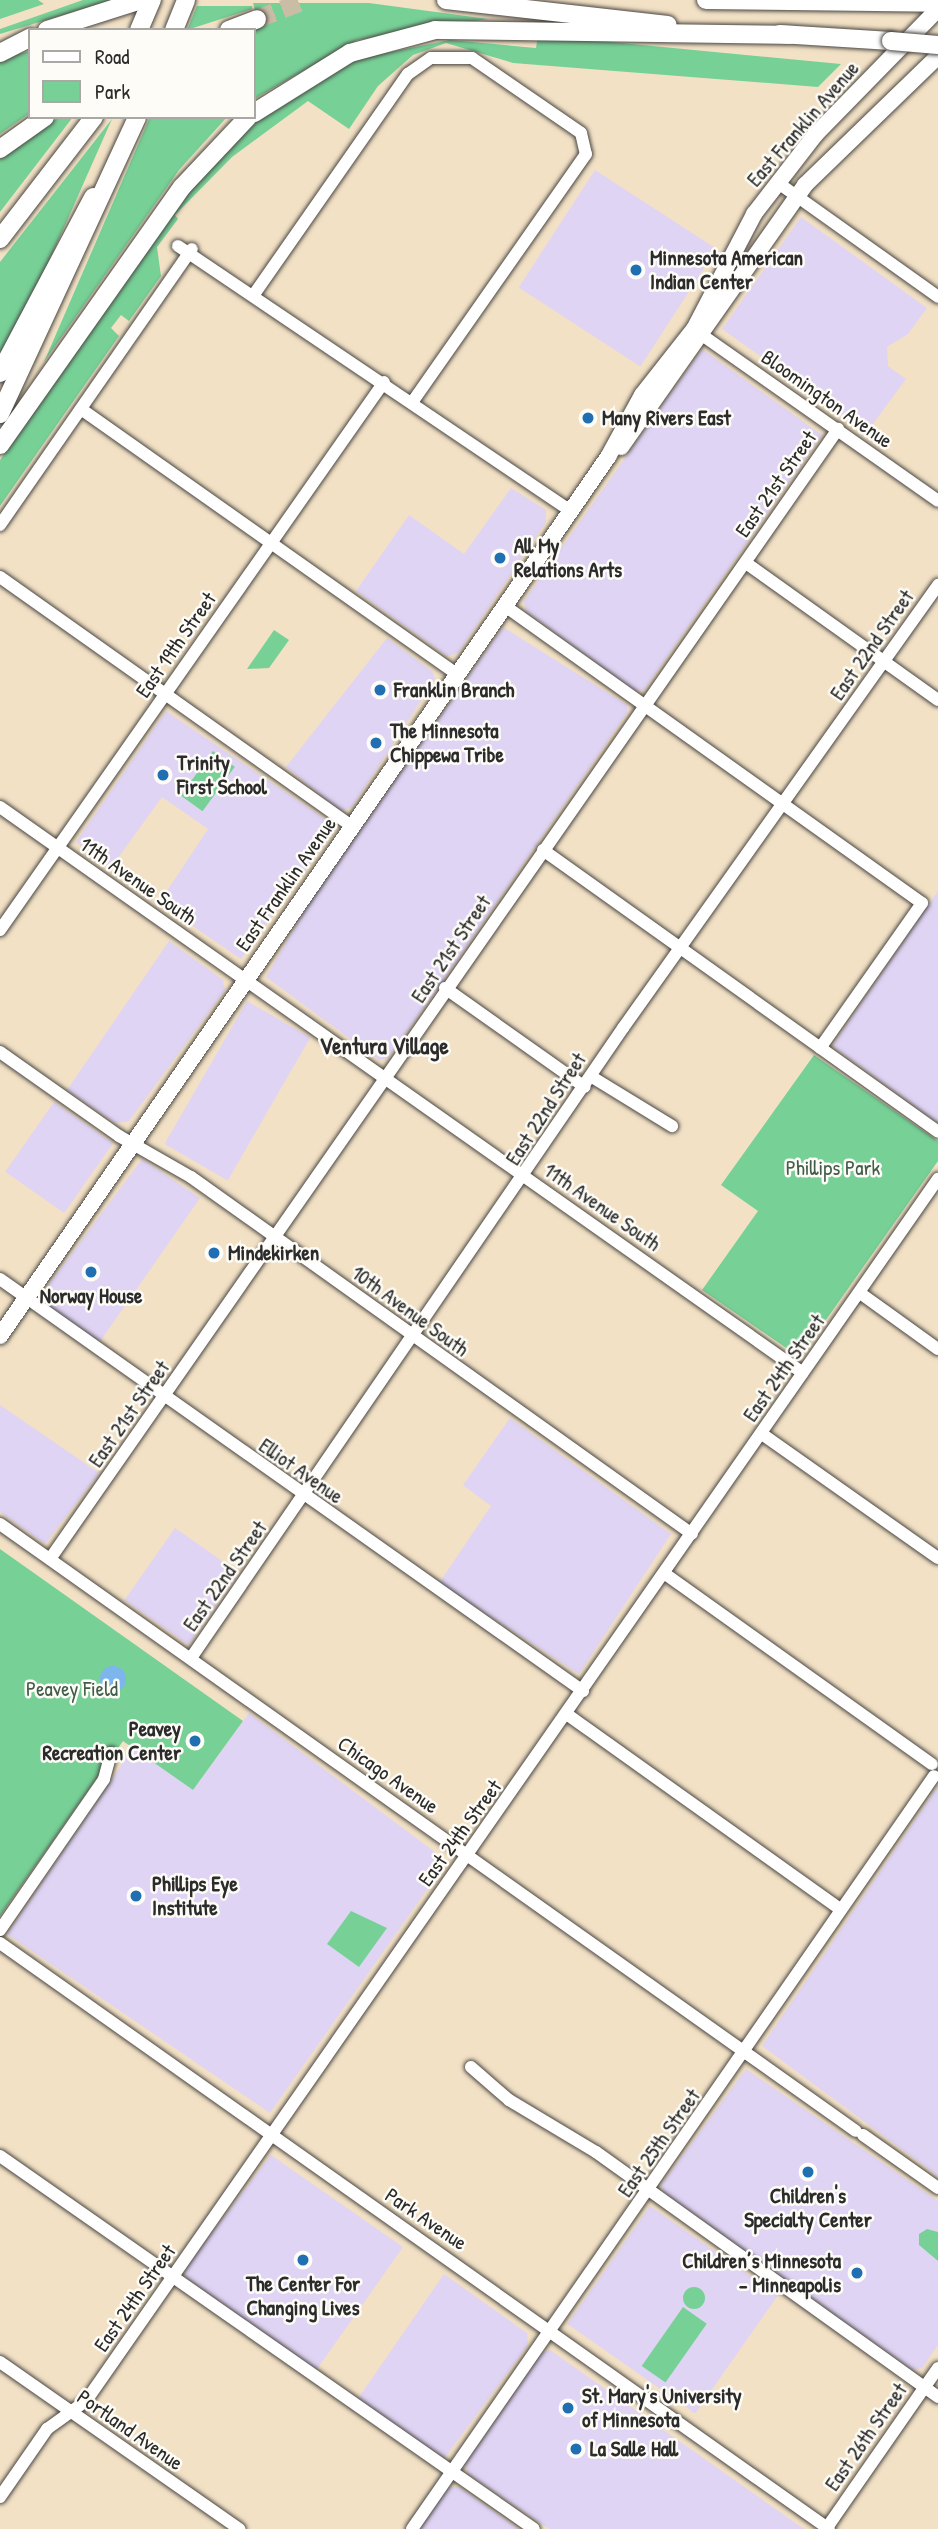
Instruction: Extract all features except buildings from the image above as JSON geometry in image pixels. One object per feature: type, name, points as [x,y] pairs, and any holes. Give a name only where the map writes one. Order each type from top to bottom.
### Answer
[{"type":"highway","points":[[53,28],[141,0]]},
{"type":"highway","points":[[140,28],[152,0]]},
{"type":"highway","points":[[175,28],[186,0]]},
{"type":"highway","points":[[446,0],[789,34],[938,43]]},
{"type":"highway","points":[[706,0],[938,3]]},
{"type":"highway","points":[[234,28],[257,19]]},
{"type":"highway","points":[[256,112],[350,53],[435,30],[789,34]]},
{"type":"highway","points":[[0,42],[28,36]]},
{"type":"highway","points":[[0,53],[28,37]]},
{"type":"highway","points":[[0,149],[42,119]]},
{"type":"highway","points":[[3,236],[93,119]]},
{"type":"highway","points":[[0,445],[186,181],[246,119]]},
{"type":"highway","points":[[0,373],[134,124]]},
{"type":"highway","points":[[0,414],[134,124]]},
{"type":"main road","name":"East Franklin Avenue","points":[[698,332],[743,231],[777,182],[938,9]]},
{"type":"main road","name":"East Franklin Avenue","points":[[0,1336],[608,457],[635,432],[698,332],[797,197],[938,55]]},
{"type":"street","points":[[255,293],[402,83],[431,58],[472,58],[587,142],[586,154],[413,401]]},
{"type":"street","points":[[777,182],[938,297]]},
{"type":"street","points":[[178,246],[192,249],[571,510]]},
{"type":"street","points":[[0,525],[192,249]]},
{"type":"street","name":"Bloomington Avenue","points":[[698,332],[938,501]]},
{"type":"street","name":"East 19th Street","points":[[0,930],[384,382]]},
{"type":"street","points":[[81,409],[457,674]]},
{"type":"street","name":"East 21st Street","points":[[50,1559],[388,1077],[445,988],[838,429]]},
{"type":"street","points":[[746,563],[938,700]]},
{"type":"street","points":[[0,577],[352,826]]},
{"type":"street","name":"East 22nd Street","points":[[191,1658],[681,948],[938,585]]},
{"type":"street","points":[[505,606],[922,903],[820,1048]]},
{"type":"street","name":"11th Avenue South","points":[[0,807],[388,1077],[803,1373]]},
{"type":"street","points":[[543,850],[938,1132]]},
{"type":"street","points":[[445,988],[589,1082],[672,1126]]},
{"type":"street","name":"10th Avenue South","points":[[0,1052],[275,1237],[692,1534]]},
{"type":"street","name":"East 24th Street","points":[[0,2497],[68,2410],[86,2401],[467,1854],[568,1714],[938,1178]]},
{"type":"street","name":"Elliot Avenue","points":[[0,1279],[163,1399],[583,1691]]},
{"type":"street","points":[[860,1293],[938,1349]]},
{"type":"street","points":[[762,1434],[938,1559]]},
{"type":"street","name":"Chicago Avenue","points":[[0,1524],[938,2188]]},
{"type":"street","points":[[664,1573],[936,1769]]},
{"type":"street","points":[[568,1714],[841,1910]]},
{"type":"street","points":[[0,1930],[104,1779],[111,1754]]},
{"type":"street","name":"East 25th Street","points":[[412,2529],[747,2051],[936,1769]]},
{"type":"street","name":"Park Avenue","points":[[0,1943],[827,2528]]},
{"type":"street","points":[[471,2067],[509,2100],[648,2192],[938,2397]]},
{"type":"street","points":[[0,2156],[534,2529]]},
{"type":"street","name":"Portland Avenue","points":[[0,2362],[239,2529]]},
{"type":"street","name":"East 26th Street","points":[[827,2528],[938,2368]]},
{"type":"shaded area","points":[[595,170],[717,249],[640,366],[519,287]]},
{"type":"shaded area","points":[[801,217],[927,308],[908,334],[887,347],[888,366],[906,379],[867,432],[722,329]]},
{"type":"shaded area","points":[[702,349],[822,435],[644,690],[635,691],[526,611],[524,601]]},
{"type":"shaded area","points":[[511,488],[546,510],[546,522],[458,653],[447,656],[356,591],[409,515],[464,554]]},
{"type":"shaded area","points":[[503,627],[627,705],[627,713],[388,1058],[379,1060],[266,977],[309,903]]},
{"type":"shaded area","points":[[387,638],[432,671],[435,679],[352,807],[341,811],[286,767]]},
{"type":"shaded area","points":[[166,711],[337,827],[241,959],[159,903],[208,829],[162,797],[110,869],[76,842]]},
{"type":"shaded area","points":[[938,891],[938,1123],[832,1046]]},
{"type":"shaded area","points":[[169,941],[223,980],[225,990],[129,1121],[115,1123],[67,1090]]},
{"type":"shaded area","points":[[247,1001],[310,1038],[228,1180],[164,1144]]},
{"type":"shaded area","points":[[54,1102],[113,1143],[64,1213],[5,1172]]},
{"type":"shaded area","points":[[142,1159],[200,1198],[99,1343],[44,1304],[41,1295]]},
{"type":"shaded area","points":[[0,1405],[99,1473],[45,1544],[0,1512]]},
{"type":"shaded area","points":[[510,1418],[671,1534],[579,1674],[439,1583],[491,1506],[463,1485]]},
{"type":"shaded area","points":[[175,1528],[239,1573],[188,1645],[125,1600]]},
{"type":"shaded area","points":[[249,1713],[447,1861],[270,2113],[7,1934],[133,1748],[193,1790]]},
{"type":"shaded area","points":[[938,1786],[938,2176],[762,2046]]},
{"type":"shaded area","name":"Children’s Minnesota – Minneapolis","points":[[746,2069],[938,2201],[938,2345],[922,2368],[912,2370],[664,2193],[661,2185]]},
{"type":"shaded area","points":[[271,2155],[403,2247],[315,2372],[185,2277],[185,2268]]},
{"type":"shaded area","points":[[650,2206],[778,2295],[695,2413],[567,2324]]},
{"type":"shaded area","points":[[444,2274],[527,2333],[528,2345],[443,2460],[357,2400]]},
{"type":"shaded area","name":"St. Mary's University of Minnesota","points":[[550,2350],[804,2529],[549,2529],[468,2474],[465,2464],[541,2353]]},
{"type":"shaded area","points":[[447,2487],[459,2487],[519,2529],[419,2529]]},
{"type":"green space","points":[[0,0],[38,0],[44,4],[0,19]]},
{"type":"green space","points":[[83,0],[112,0],[0,34],[0,29]]},
{"type":"green space","points":[[253,3],[369,3],[488,19],[357,40],[256,98],[256,29],[260,27]]},
{"type":"green space","points":[[197,6],[252,6],[252,9],[188,28]]},
{"type":"green space","points":[[538,35],[841,64],[818,87],[513,63],[446,43],[413,55],[378,86],[349,129],[308,101],[232,157],[175,215],[178,219],[157,247],[161,276],[129,321],[121,315],[111,328],[119,336],[0,506],[0,460],[186,191],[253,121],[351,60],[450,40],[536,48]]},
{"type":"green space","points":[[28,52],[28,114],[0,134],[0,59]]},
{"type":"green space","points":[[56,119],[71,119],[0,212],[0,159]]},
{"type":"green space","points":[[112,119],[31,302],[0,361],[0,262]]},
{"type":"green space","points":[[149,119],[225,119],[179,170],[44,362]]},
{"type":"green space","points":[[274,630],[289,640],[269,668],[247,669]]},
{"type":"green space","points":[[213,751],[235,767],[203,811],[181,795]]},
{"type":"green space","name":"Phillips Park","points":[[814,1055],[938,1141],[938,1161],[804,1351],[795,1354],[702,1290],[758,1211],[721,1185]]},
{"type":"green space","name":"Peavey Field","points":[[0,1549],[243,1721],[193,1790],[123,1741],[0,1916]]},
{"type":"green space","points":[[351,1911],[387,1928],[359,1967],[327,1944]]},
{"type":"green space","points":[[927,2229],[938,2232],[938,2261],[919,2245],[919,2234]]},
{"type":"green space","points":[[694,2287],[702,2290],[705,2298],[702,2306],[694,2309],[686,2306],[683,2298],[686,2290]]},
{"type":"green space","points":[[683,2307],[707,2324],[665,2383],[642,2366]]},
{"type":"water","points":[[113,1666],[122,1670],[126,1679],[122,1688],[113,1692],[104,1688],[100,1679],[104,1670]]},
{"type":"tunnel","points":[[257,19],[307,0]]},
{"type":"place","name":"Minnesota American Indian Center","points":[[636,270]]},
{"type":"place","name":"Many Rivers East","points":[[588,418]]},
{"type":"place","name":"All My Relations Arts","points":[[500,558]]},
{"type":"place","name":"Franklin Branch","points":[[380,690]]},
{"type":"place","name":"The Minnesota Chippewa Tribe","points":[[376,743]]},
{"type":"place","name":"Trinity First School","points":[[163,775]]},
{"type":"place","name":"Mindekirken","points":[[214,1253]]},
{"type":"place","name":"Norway House","points":[[91,1272]]},
{"type":"place","name":"Peavey Recreation Center","points":[[195,1741]]},
{"type":"place","name":"Phillips Eye Institute","points":[[136,1896]]},
{"type":"place","name":"Children's Specialty Center","points":[[808,2172]]},
{"type":"place","name":"The Center For Changing Lives","points":[[303,2260]]},
{"type":"place","name":"Children’s Minnesota – Minneapolis","points":[[857,2273]]},
{"type":"place","name":"St. Mary's University of Minnesota","points":[[568,2408]]},
{"type":"place","name":"La Salle Hall","points":[[576,2449]]},
{"type":"district","name":"Ventura Village","points":[[384,1046]]}]
